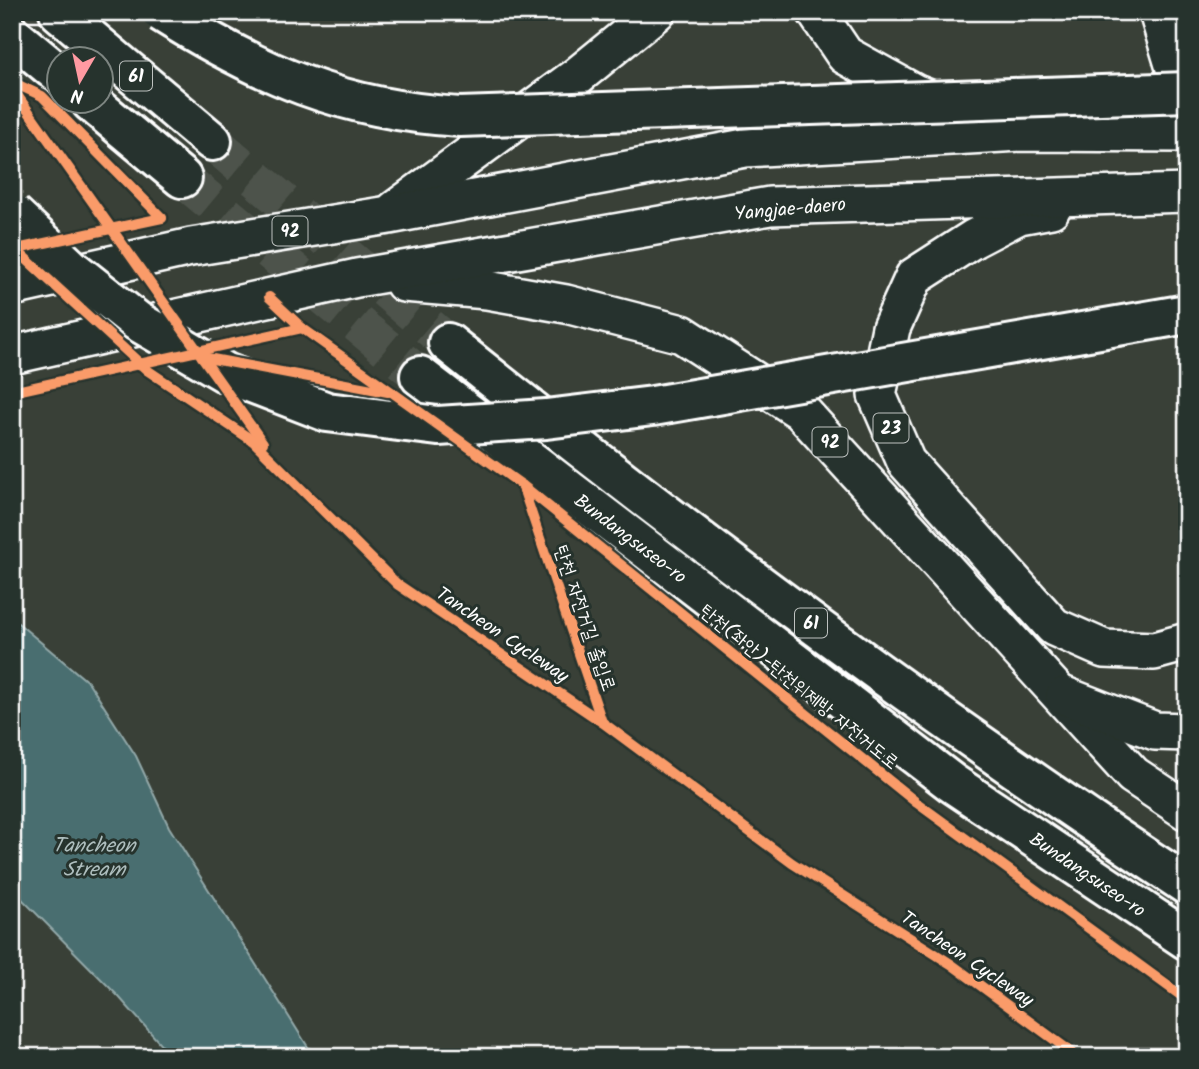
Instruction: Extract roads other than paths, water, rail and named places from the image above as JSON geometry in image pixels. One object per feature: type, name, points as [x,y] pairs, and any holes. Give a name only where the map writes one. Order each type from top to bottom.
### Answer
[{"type":"highway","name":"61","points":[[59,12],[212,141]]},
{"type":"highway","points":[[161,12],[214,45],[300,87],[362,105],[412,114],[460,117],[1187,92]]},
{"type":"highway","points":[[12,35],[46,63]]},
{"type":"highway","name":"61","points":[[109,116],[182,178]]},
{"type":"highway","points":[[12,213],[74,271],[137,321],[226,373],[327,412],[438,426],[546,419],[653,405],[1187,314]]},
{"type":"highway","name":"Bundangsuseo-ro","points":[[448,343],[599,464],[884,677],[1054,798],[1187,886]]},
{"type":"highway","name":"Bundangsuseo-ro","points":[[420,376],[952,783],[1187,940]]},
{"type":"main road","name":"92","points":[[12,287],[191,247],[389,215],[576,77],[656,12]]},
{"type":"main road","points":[[816,12],[845,55],[914,93],[1020,132]]},
{"type":"main road","points":[[1157,18],[1187,107]]},
{"type":"main road","points":[[389,215],[745,148],[1020,132],[1187,133]]},
{"type":"main road","name":"23","points":[[1131,193],[1019,215],[973,239],[914,277],[891,328],[877,395],[906,462],[1054,627],[1104,649],[1154,651],[1187,642]]},
{"type":"main road","name":"Yangjae-daero","points":[[357,278],[770,206],[1187,193]]},
{"type":"main road","name":"92","points":[[12,355],[357,278],[516,295],[566,304],[682,334],[801,411],[1133,775],[1187,811]]},
{"type":"main road","points":[[1057,693],[1155,731],[1187,732]]},
{"type":"water","name":"Tancheon Stream","points":[[12,618],[89,683],[136,756],[169,827],[308,1047],[321,1057],[172,1057],[119,997],[15,892],[12,885]]},
{"type":"tunnel","points":[[212,141],[448,343]]},
{"type":"tunnel","points":[[182,178],[420,376]]}]
